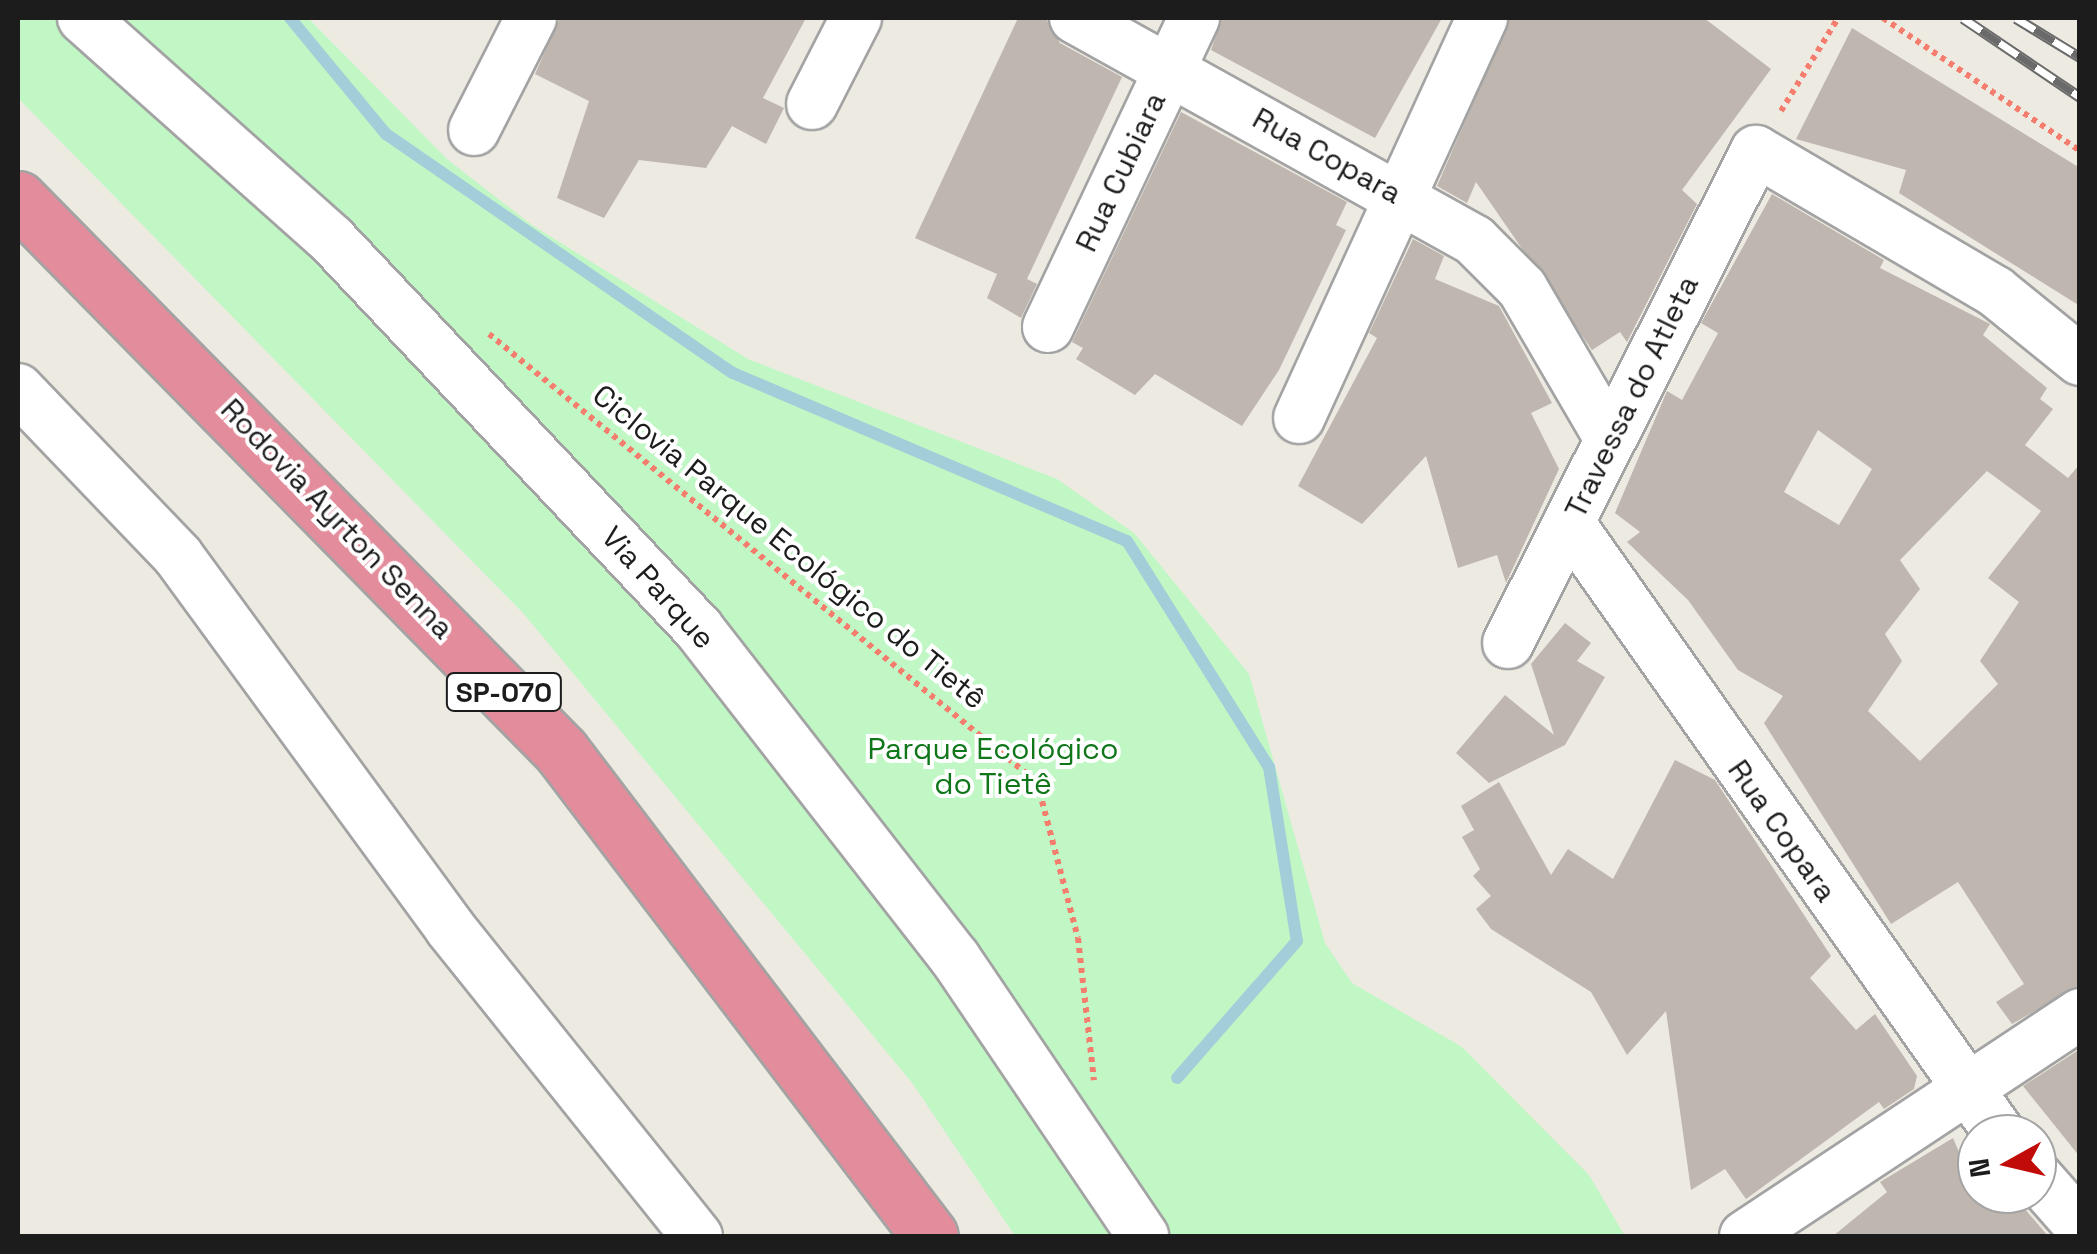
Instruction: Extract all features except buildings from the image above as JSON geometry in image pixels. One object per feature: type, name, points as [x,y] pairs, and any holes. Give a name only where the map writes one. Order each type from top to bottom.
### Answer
[{"type":"highway","name":"Rodovia Ayrton Senna","points":[[18,199],[562,751],[930,1236]]},
{"type":"street","name":"Via Parque","points":[[82,18],[332,239],[698,628],[955,958],[1143,1236]]},
{"type":"street","points":[[474,130],[531,18]]},
{"type":"street","points":[[812,104],[856,18]]},
{"type":"street","name":"Rua Copara","points":[[1075,18],[1474,240],[1522,288],[1608,435]]},
{"type":"street","name":"Rua Cubiara","points":[[1048,327],[1194,18]]},
{"type":"street","points":[[1300,418],[1482,18]]},
{"type":"street","points":[[1756,151],[1996,292],[2080,360]]},
{"type":"street","name":"Travessa do Atleta","points":[[1508,643],[1608,435],[1756,151]]},
{"type":"street","points":[[18,388],[178,556],[450,928],[697,1236]]},
{"type":"street","name":"Rua Copara","points":[[1569,523],[1962,1090],[1983,1114]]},
{"type":"street","points":[[1745,1236],[2080,1014]]},
{"type":"street","points":[[2057,1199],[2080,1226]]},
{"type":"path","points":[[1756,151],[1838,18]]},
{"type":"path","points":[[1883,18],[2080,150]]},
{"type":"path","name":"Ciclovia Parque Ecológico do Tietê","points":[[478,325],[1037,782],[1078,938],[1094,1080],[1104,1096]]},
{"type":"green space","name":"Parque Ecológico do Tietê","points":[[18,18],[308,18],[448,160],[532,225],[748,359],[1057,479],[1134,533],[1249,674],[1325,943],[1352,983],[1462,1047],[1589,1175],[1625,1236],[1015,1236],[913,1084],[524,614],[18,98]]},
{"type":"waterway","points":[[290,18],[386,134],[733,373],[1127,541],[1269,767],[1297,941],[1177,1078]]},
{"type":"railway","points":[[1963,18],[2080,97]]},
{"type":"railway","points":[[2016,18],[2080,57]]}]
